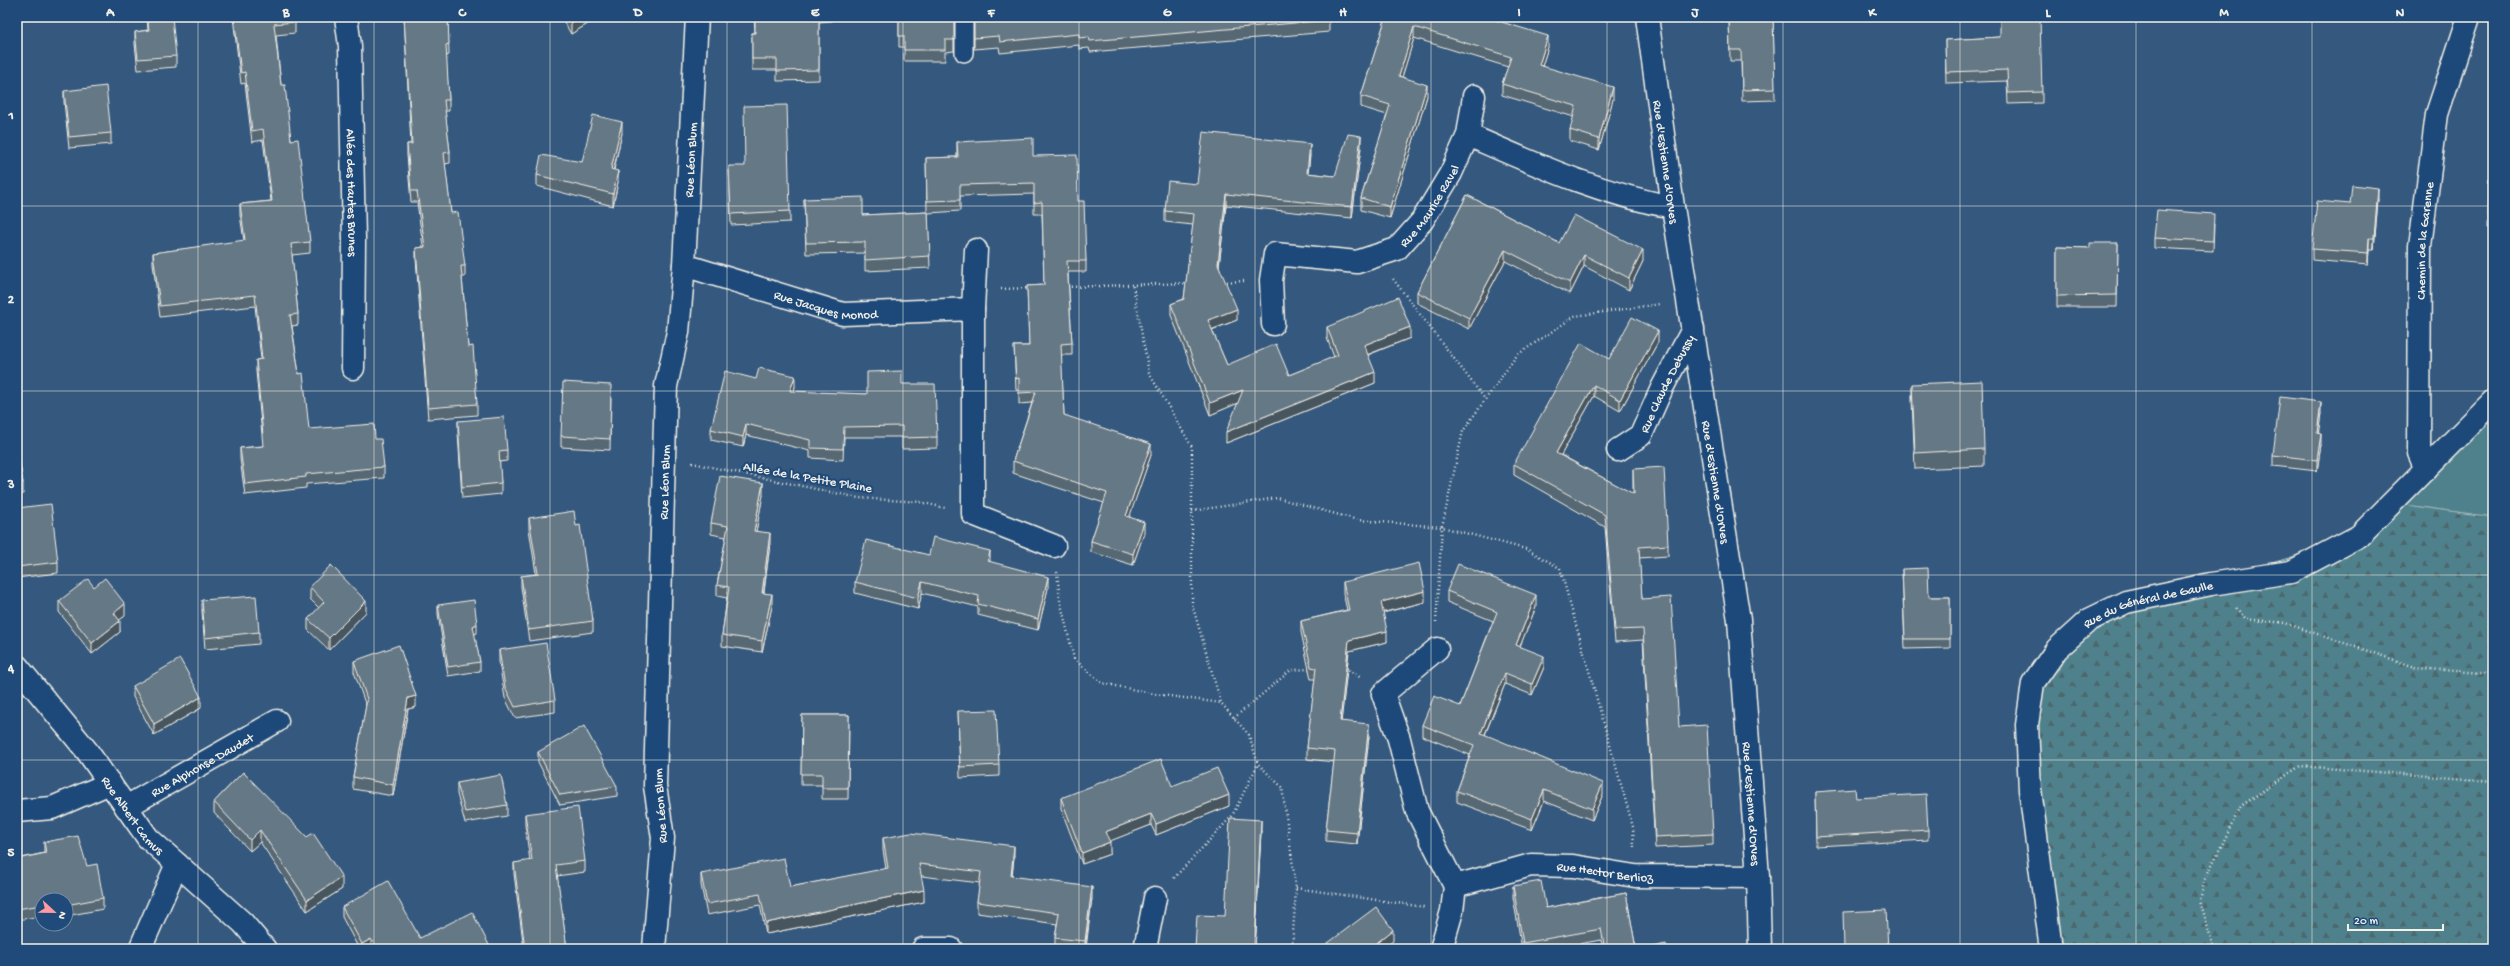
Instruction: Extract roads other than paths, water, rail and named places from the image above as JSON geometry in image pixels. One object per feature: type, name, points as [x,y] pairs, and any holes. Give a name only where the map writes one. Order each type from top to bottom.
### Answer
[{"type":"street","name":"Allée des Hautes Brunes","points":[[346,17],[350,46],[354,217],[353,368]]},
{"type":"street","name":"Rue Léon Blum","points":[[654,949],[663,838],[655,786],[666,386],[678,332],[684,265],[697,17]]},
{"type":"street","name":"Rue d'Estienne d'Orves","points":[[1647,17],[1673,207],[1739,620],[1758,877],[1760,949]]},
{"type":"street","name":"Chemin de la Garenne","points":[[2426,469],[2420,453],[2420,246],[2437,114],[2469,17]]},
{"type":"street","name":"Rue Maurice Ravel","points":[[1272,324],[1270,280],[1275,254],[1357,262],[1397,249],[1422,220],[1451,173],[1468,135],[1474,96]]},
{"type":"street","points":[[1468,135],[1578,182],[1639,200],[1673,207]]},
{"type":"street","points":[[976,250],[973,299],[972,514],[1054,546]]},
{"type":"street","name":"Rue Jacques Monod","points":[[684,265],[843,314],[973,299]]},
{"type":"street","name":"Rue Claude Debussy","points":[[1618,450],[1641,435],[1662,388],[1693,329]]},
{"type":"street","name":"Rue du Général de Gaulle","points":[[2052,949],[2030,790],[2027,725],[2033,683],[2057,649],[2089,620],[2126,602],[2211,584],[2291,572],[2359,536],[2493,402]]},
{"type":"street","points":[[1437,649],[1383,694],[1399,738],[1417,811],[1455,886],[1452,911],[1441,949]]},
{"type":"street","name":"Rue Albert Camus","points":[[17,666],[87,751],[148,838],[243,923],[265,949]]},
{"type":"street","name":"Rue Alphonse Daudet","points":[[126,807],[278,721]]},
{"type":"street","points":[[17,811],[52,808],[110,784]]},
{"type":"street","points":[[140,949],[177,864]]},
{"type":"street","name":"Rue Hector Berlioz","points":[[1455,886],[1531,865],[1573,866],[1635,876],[1758,877]]},
{"type":"street","points":[[1145,949],[1155,898]]},
{"type":"street","points":[[923,949],[951,949]]},
{"type":"lane","points":[[964,17],[964,53]]}]
